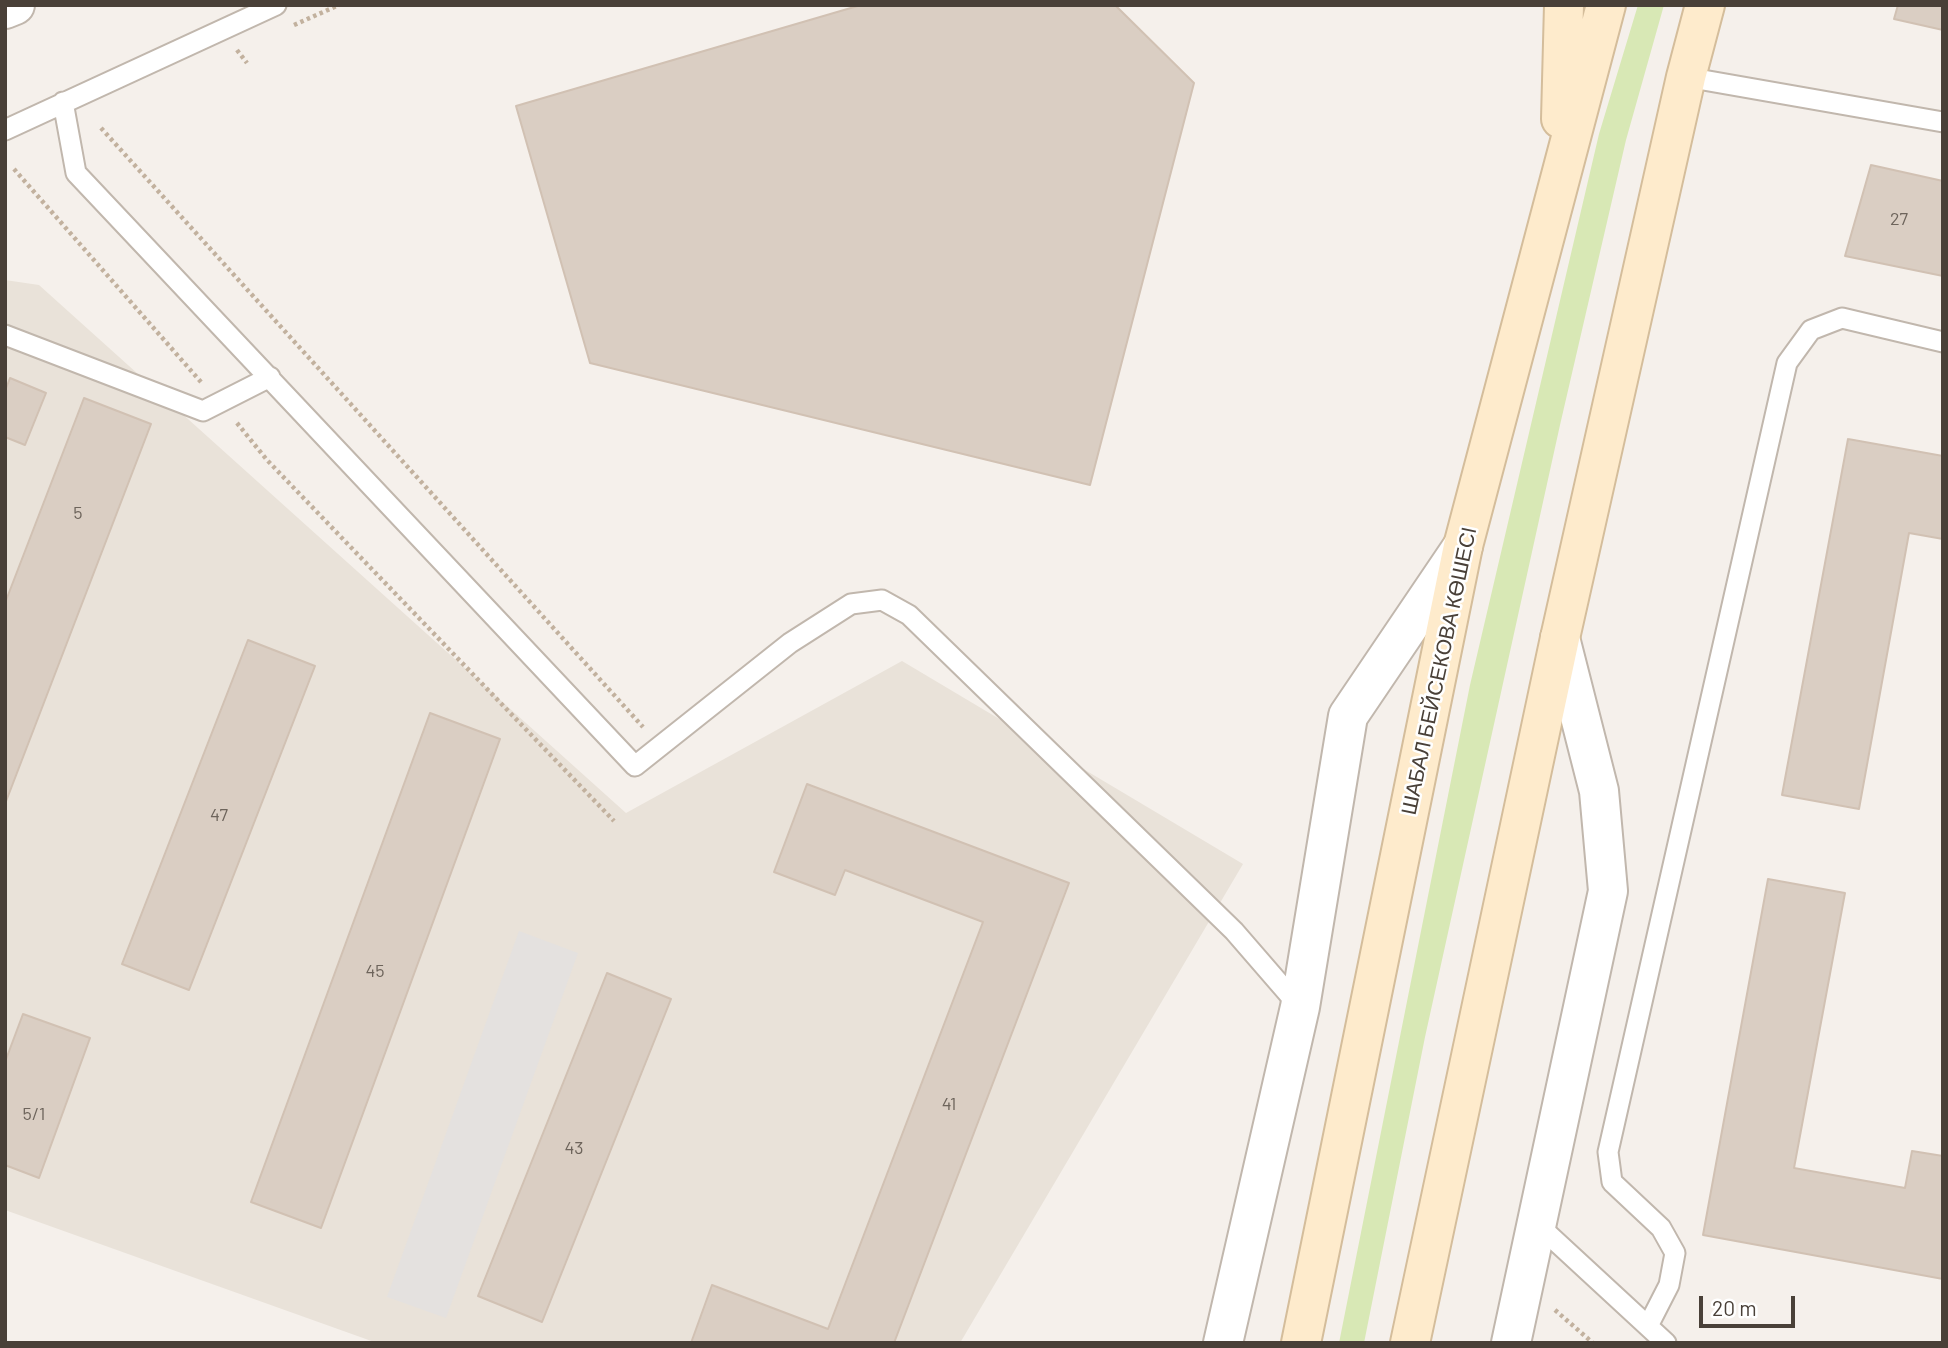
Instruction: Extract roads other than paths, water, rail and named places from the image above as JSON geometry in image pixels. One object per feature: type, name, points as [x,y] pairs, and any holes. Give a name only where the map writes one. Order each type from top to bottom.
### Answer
[{"type":"main road","points":[[1560,182],[1564,5]]},
{"type":"main road","name":"ШАБАЛ БЕЙСЕКОВА КӨШЕСІ","points":[[1301,1343],[1463,546],[1606,5]]},
{"type":"main road","points":[[1410,1343],[1560,638],[1686,77],[1705,12]]},
{"type":"street","points":[[5,9],[15,5]]},
{"type":"street","points":[[1223,1343],[1300,1007],[1348,716],[1463,546]]},
{"type":"street","points":[[1511,1343],[1608,891],[1599,791],[1560,638]]},
{"type":"lane","points":[[5,130],[276,5]]},
{"type":"lane","points":[[1686,77],[1943,122]]},
{"type":"lane","points":[[62,102],[76,173],[635,766],[790,643],[851,604],[882,600],[909,615],[1214,912],[1300,1007]]},
{"type":"lane","points":[[1648,1325],[1669,1285],[1675,1253],[1661,1228],[1612,1182],[1608,1152],[1787,363],[1811,330],[1842,318],[1943,342]]},
{"type":"lane","points":[[5,335],[203,411],[271,377]]},
{"type":"lane","points":[[1536,1223],[1666,1343]]}]
